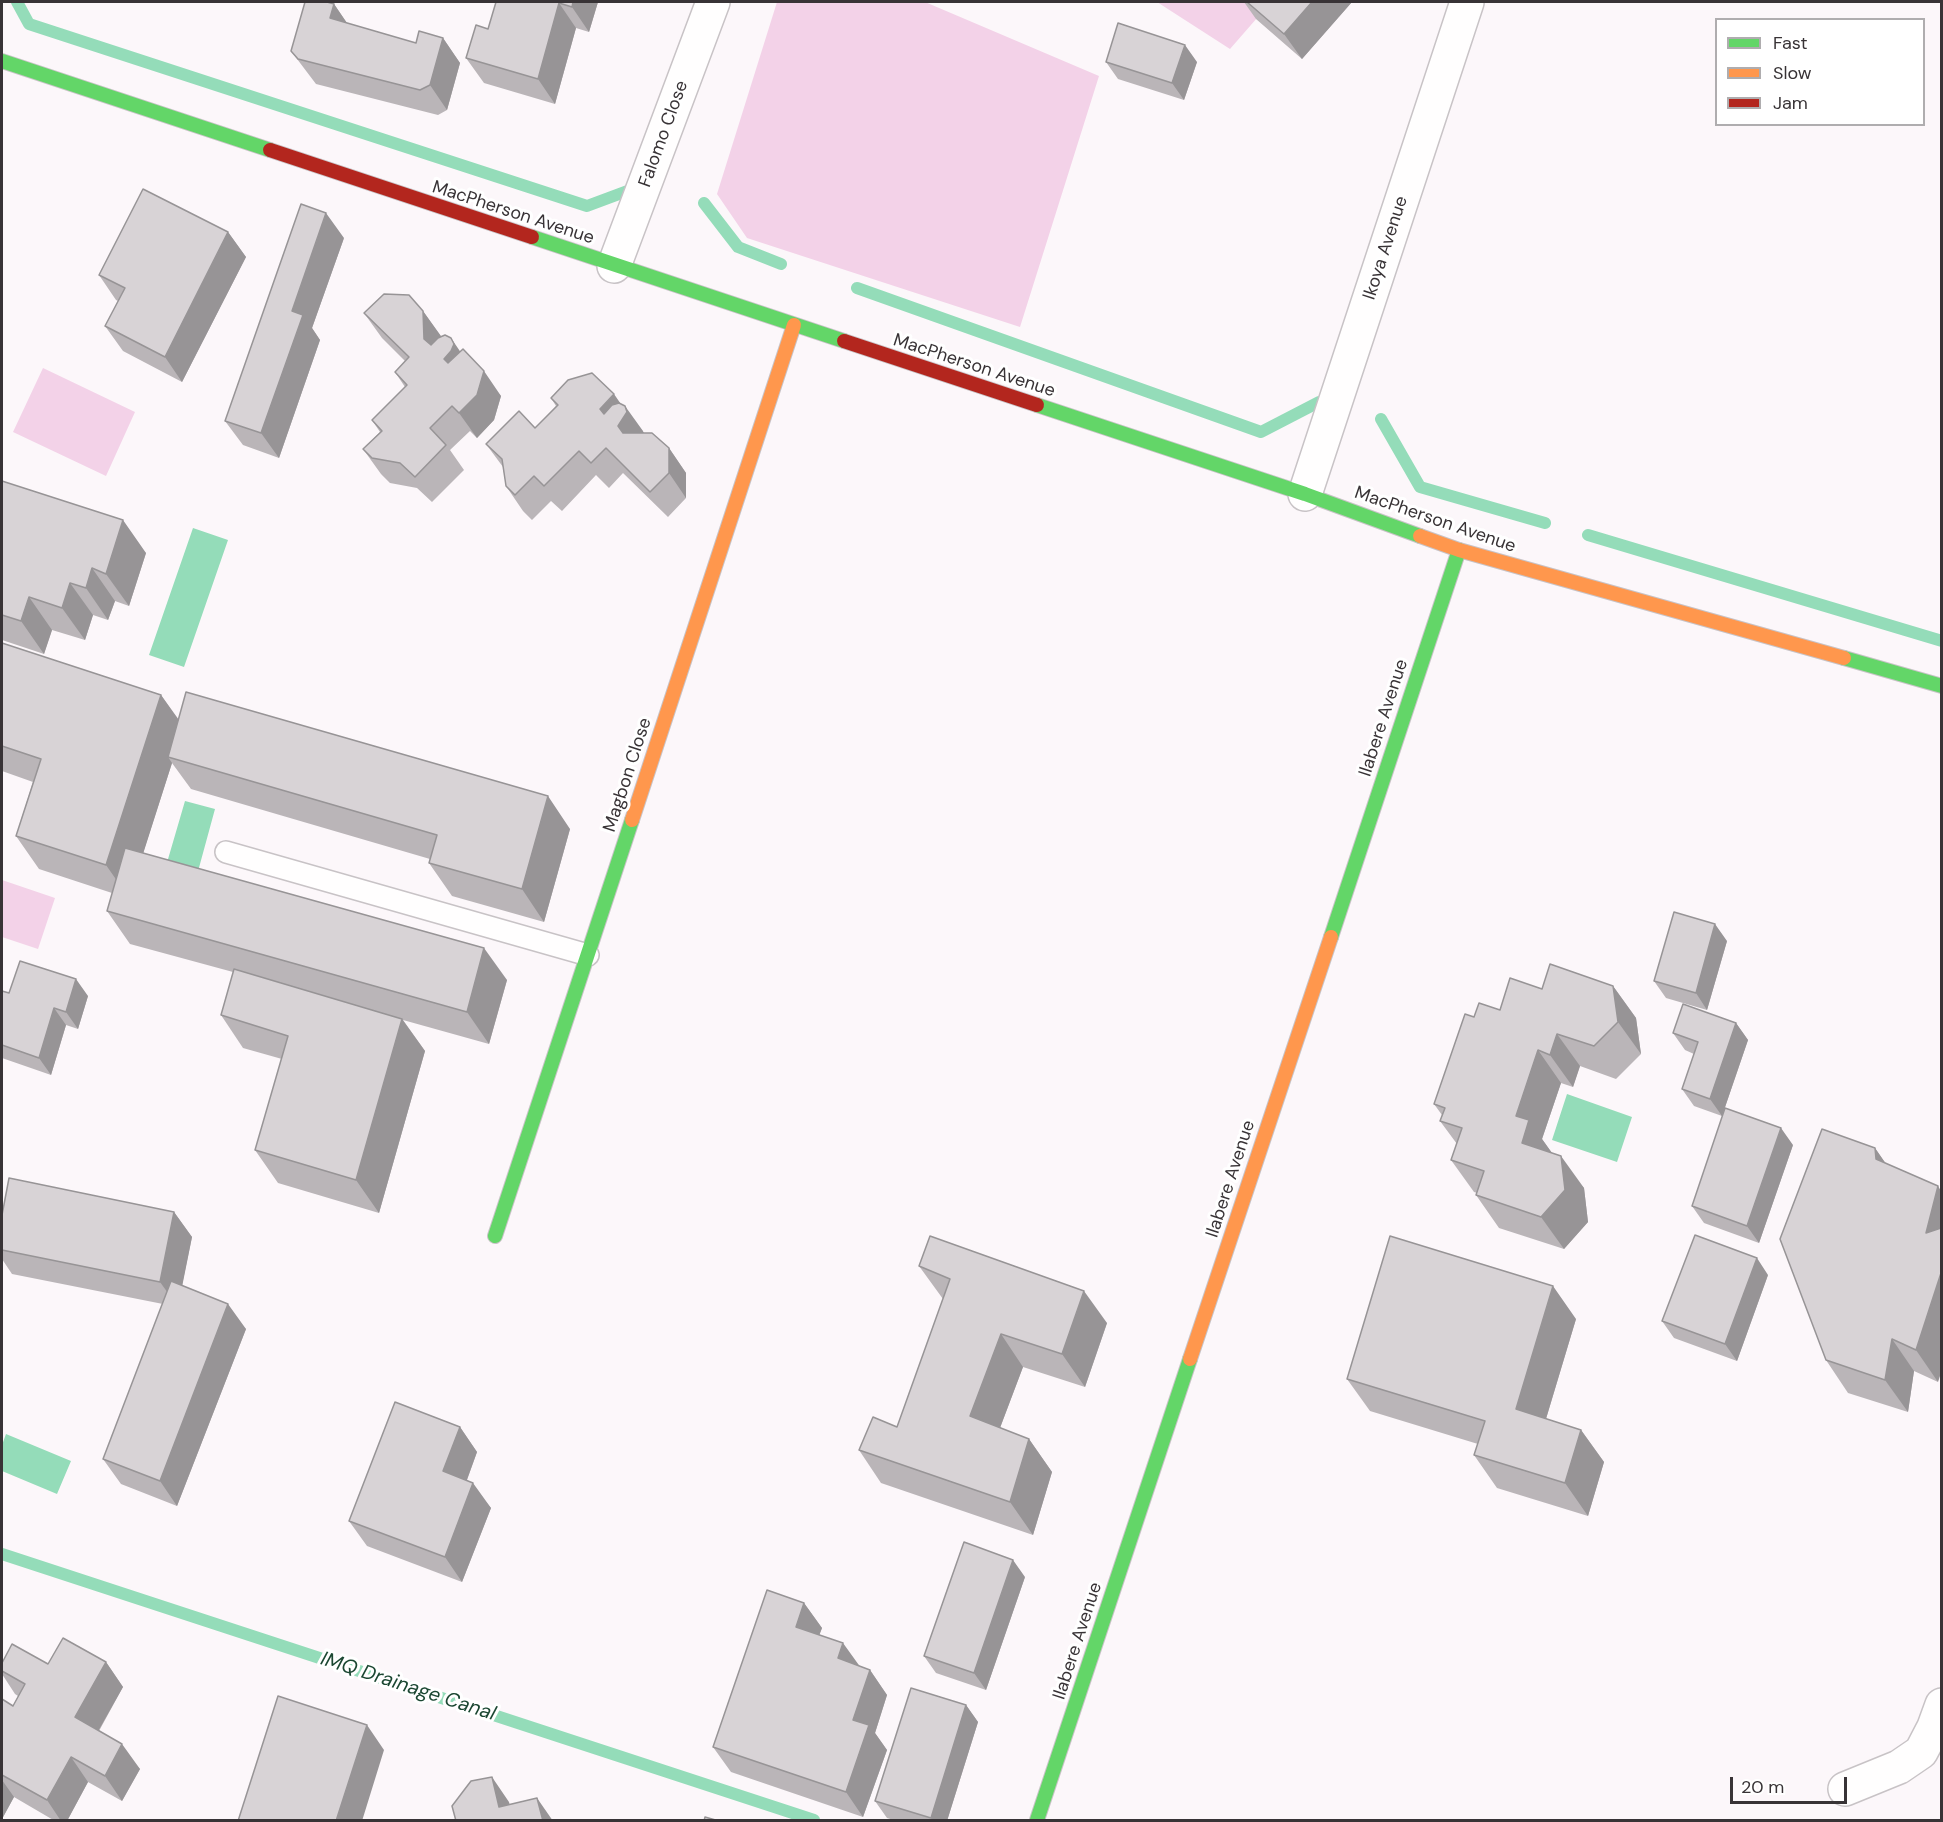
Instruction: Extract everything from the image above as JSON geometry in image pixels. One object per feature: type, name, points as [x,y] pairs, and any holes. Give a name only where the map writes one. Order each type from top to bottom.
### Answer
[{"type":"street","name":"Falomo Close","points":[[614,266],[713,2]]},
{"type":"street","name":"Ikoya Avenue","points":[[1305,494],[1467,2]]},
{"type":"street","name":"MacPherson Avenue","points":[[2,61],[1305,494],[1459,550],[1941,686]]},
{"type":"street","name":"Magbon Close","points":[[495,1236],[794,326]]},
{"type":"street","name":"Ilabere Avenue","points":[[1037,1821],[1459,550]]},
{"type":"street","points":[[1845,1789],[1899,1767],[1921,1752],[1934,1727],[1941,1704]]},
{"type":"lane","points":[[226,852],[588,955]]},
{"type":"shaded area","points":[[777,2],[925,2],[1099,76],[1020,327],[747,238],[717,194]]},
{"type":"shaded area","points":[[1157,2],[1271,2],[1230,49]]},
{"type":"shaded area","points":[[43,368],[135,412],[106,476],[13,432]]},
{"type":"shaded area","points":[[193,528],[228,540],[184,667],[149,655]]},
{"type":"shaded area","points":[[185,801],[215,809],[197,875],[166,866]]},
{"type":"shaded area","points":[[2,880],[55,898],[38,949],[2,937]]},
{"type":"shaded area","points":[[1567,1094],[1632,1117],[1617,1162],[1552,1140]]},
{"type":"shaded area","points":[[6,1434],[71,1461],[57,1494],[2,1471],[2,1445]]},
{"type":"building","points":[[305,2],[334,4],[330,18],[416,43],[419,31],[443,38],[430,85],[420,90],[298,59],[291,51]]},
{"type":"building","points":[[496,2],[573,2],[572,7],[559,3],[538,79],[466,58],[476,25],[488,29]]},
{"type":"building","points":[[1247,2],[1312,2],[1284,34]]},
{"type":"building","points":[[1118,23],[1185,45],[1172,83],[1106,62]]},
{"type":"building","points":[[143,189],[228,232],[165,357],[105,326],[125,288],[99,275]]},
{"type":"building","points":[[301,204],[326,213],[292,311],[303,315],[261,433],[225,421]]},
{"type":"building","points":[[384,294],[409,295],[423,311],[424,339],[431,345],[445,335],[451,338],[454,344],[444,359],[448,363],[463,349],[484,371],[477,395],[459,413],[452,406],[430,428],[446,445],[415,477],[400,463],[372,458],[363,449],[382,431],[372,420],[407,385],[395,372],[409,357],[364,313]]},
{"type":"building","points":[[592,373],[614,394],[600,409],[604,414],[612,405],[619,403],[625,406],[627,412],[618,426],[623,433],[652,433],[669,448],[669,473],[650,492],[606,448],[591,463],[579,451],[544,486],[534,476],[515,495],[506,486],[502,459],[486,444],[519,411],[535,428],[558,405],[551,398],[568,380]]},
{"type":"building","points":[[2,481],[123,520],[106,574],[92,568],[86,588],[70,583],[62,608],[29,597],[21,621],[2,615]]},
{"type":"building","points":[[2,643],[161,695],[106,865],[16,836],[41,759],[2,746]]},
{"type":"building","points":[[186,692],[548,796],[522,889],[429,863],[437,835],[168,757]]},
{"type":"building","points":[[125,848],[484,948],[467,1012],[107,911]]},
{"type":"building","points":[[1674,912],[1715,924],[1696,993],[1654,981]]},
{"type":"building","points":[[20,961],[76,979],[66,1012],[54,1008],[39,1058],[2,1045],[2,991],[9,993]]},
{"type":"building","points":[[1550,964],[1613,986],[1618,1022],[1594,1046],[1557,1034],[1550,1055],[1538,1050],[1516,1116],[1529,1120],[1522,1143],[1561,1156],[1565,1190],[1541,1217],[1476,1195],[1484,1171],[1451,1160],[1462,1128],[1440,1121],[1445,1108],[1434,1104],[1465,1014],[1474,1017],[1479,1003],[1500,1010],[1510,978],[1542,989]]},
{"type":"building","points":[[234,969],[402,1019],[356,1180],[255,1150],[288,1036],[221,1015]]},
{"type":"building","points":[[1683,1004],[1736,1023],[1710,1099],[1682,1089],[1698,1042],[1673,1033]]},
{"type":"building","points":[[1725,1108],[1781,1128],[1747,1226],[1692,1206]]},
{"type":"building","points":[[1822,1129],[1875,1148],[1876,1159],[1938,1186],[1926,1233],[1941,1228],[1941,1273],[1916,1350],[1892,1339],[1885,1380],[1826,1360],[1780,1239]]},
{"type":"building","points":[[9,1178],[174,1212],[160,1282],[2,1250],[2,1215]]},
{"type":"building","points":[[1695,1235],[1757,1258],[1725,1344],[1662,1321]]},
{"type":"building","points":[[930,1236],[1084,1291],[1062,1354],[1001,1334],[970,1416],[1029,1439],[1010,1502],[859,1450],[873,1417],[897,1427],[950,1279],[919,1266]]},
{"type":"building","points":[[1390,1236],[1553,1286],[1516,1409],[1581,1430],[1565,1483],[1474,1455],[1485,1421],[1347,1379]]},
{"type":"building","points":[[171,1281],[228,1304],[160,1481],[103,1459]]},
{"type":"building","points":[[395,1402],[460,1427],[443,1471],[473,1483],[445,1557],[349,1521]]},
{"type":"building","points":[[964,1542],[1013,1560],[974,1673],[924,1656]]},
{"type":"building","points":[[767,1590],[804,1603],[796,1627],[843,1643],[838,1658],[870,1670],[853,1720],[869,1725],[846,1792],[713,1747]]},
{"type":"building","points":[[63,1638],[106,1662],[75,1717],[122,1744],[105,1776],[71,1757],[47,1800],[2,1775],[2,1699],[13,1706],[25,1684],[2,1671],[2,1663],[12,1644],[48,1664]]},
{"type":"building","points":[[911,1688],[966,1705],[931,1818],[875,1801]]},
{"type":"building","points":[[278,1696],[367,1725],[336,1821],[238,1821]]},
{"type":"building","points":[[492,1777],[499,1807],[537,1798],[543,1821],[456,1821],[452,1806],[471,1781]]},
{"type":"building","points":[[705,1817],[719,1821],[704,1821]]},
{"type":"waterway","points":[[17,2],[29,24],[587,206],[638,187]]},
{"type":"waterway","points":[[704,203],[738,247],[781,264]]},
{"type":"waterway","points":[[857,288],[1261,432],[1319,402]]},
{"type":"waterway","points":[[1381,419],[1420,487],[1545,523]]},
{"type":"waterway","points":[[1588,535],[1942,641]]},
{"type":"waterway","name":"IMQ Drainage Canal","points":[[2,1554],[814,1820]]},
{"type":"traffic: fast","points":[[2,61],[270,150]]},
{"type":"traffic: fast","points":[[532,237],[844,341]]},
{"type":"traffic: fast","points":[[1037,405],[1305,494],[1420,536]]},
{"type":"traffic: fast","points":[[1331,937],[1459,550]]},
{"type":"traffic: fast","points":[[1844,658],[1942,686]]},
{"type":"traffic: fast","points":[[495,1236],[632,820]]},
{"type":"traffic: fast","points":[[1037,1820],[1190,1359]]},
{"type":"traffic: slow","points":[[632,820],[794,325]]},
{"type":"traffic: slow","points":[[1420,536],[1459,550],[1844,658]]},
{"type":"traffic: slow","points":[[1190,1359],[1331,937]]},
{"type":"traffic: jam","points":[[270,150],[532,237]]},
{"type":"traffic: jam","points":[[844,341],[1037,405]]}]
